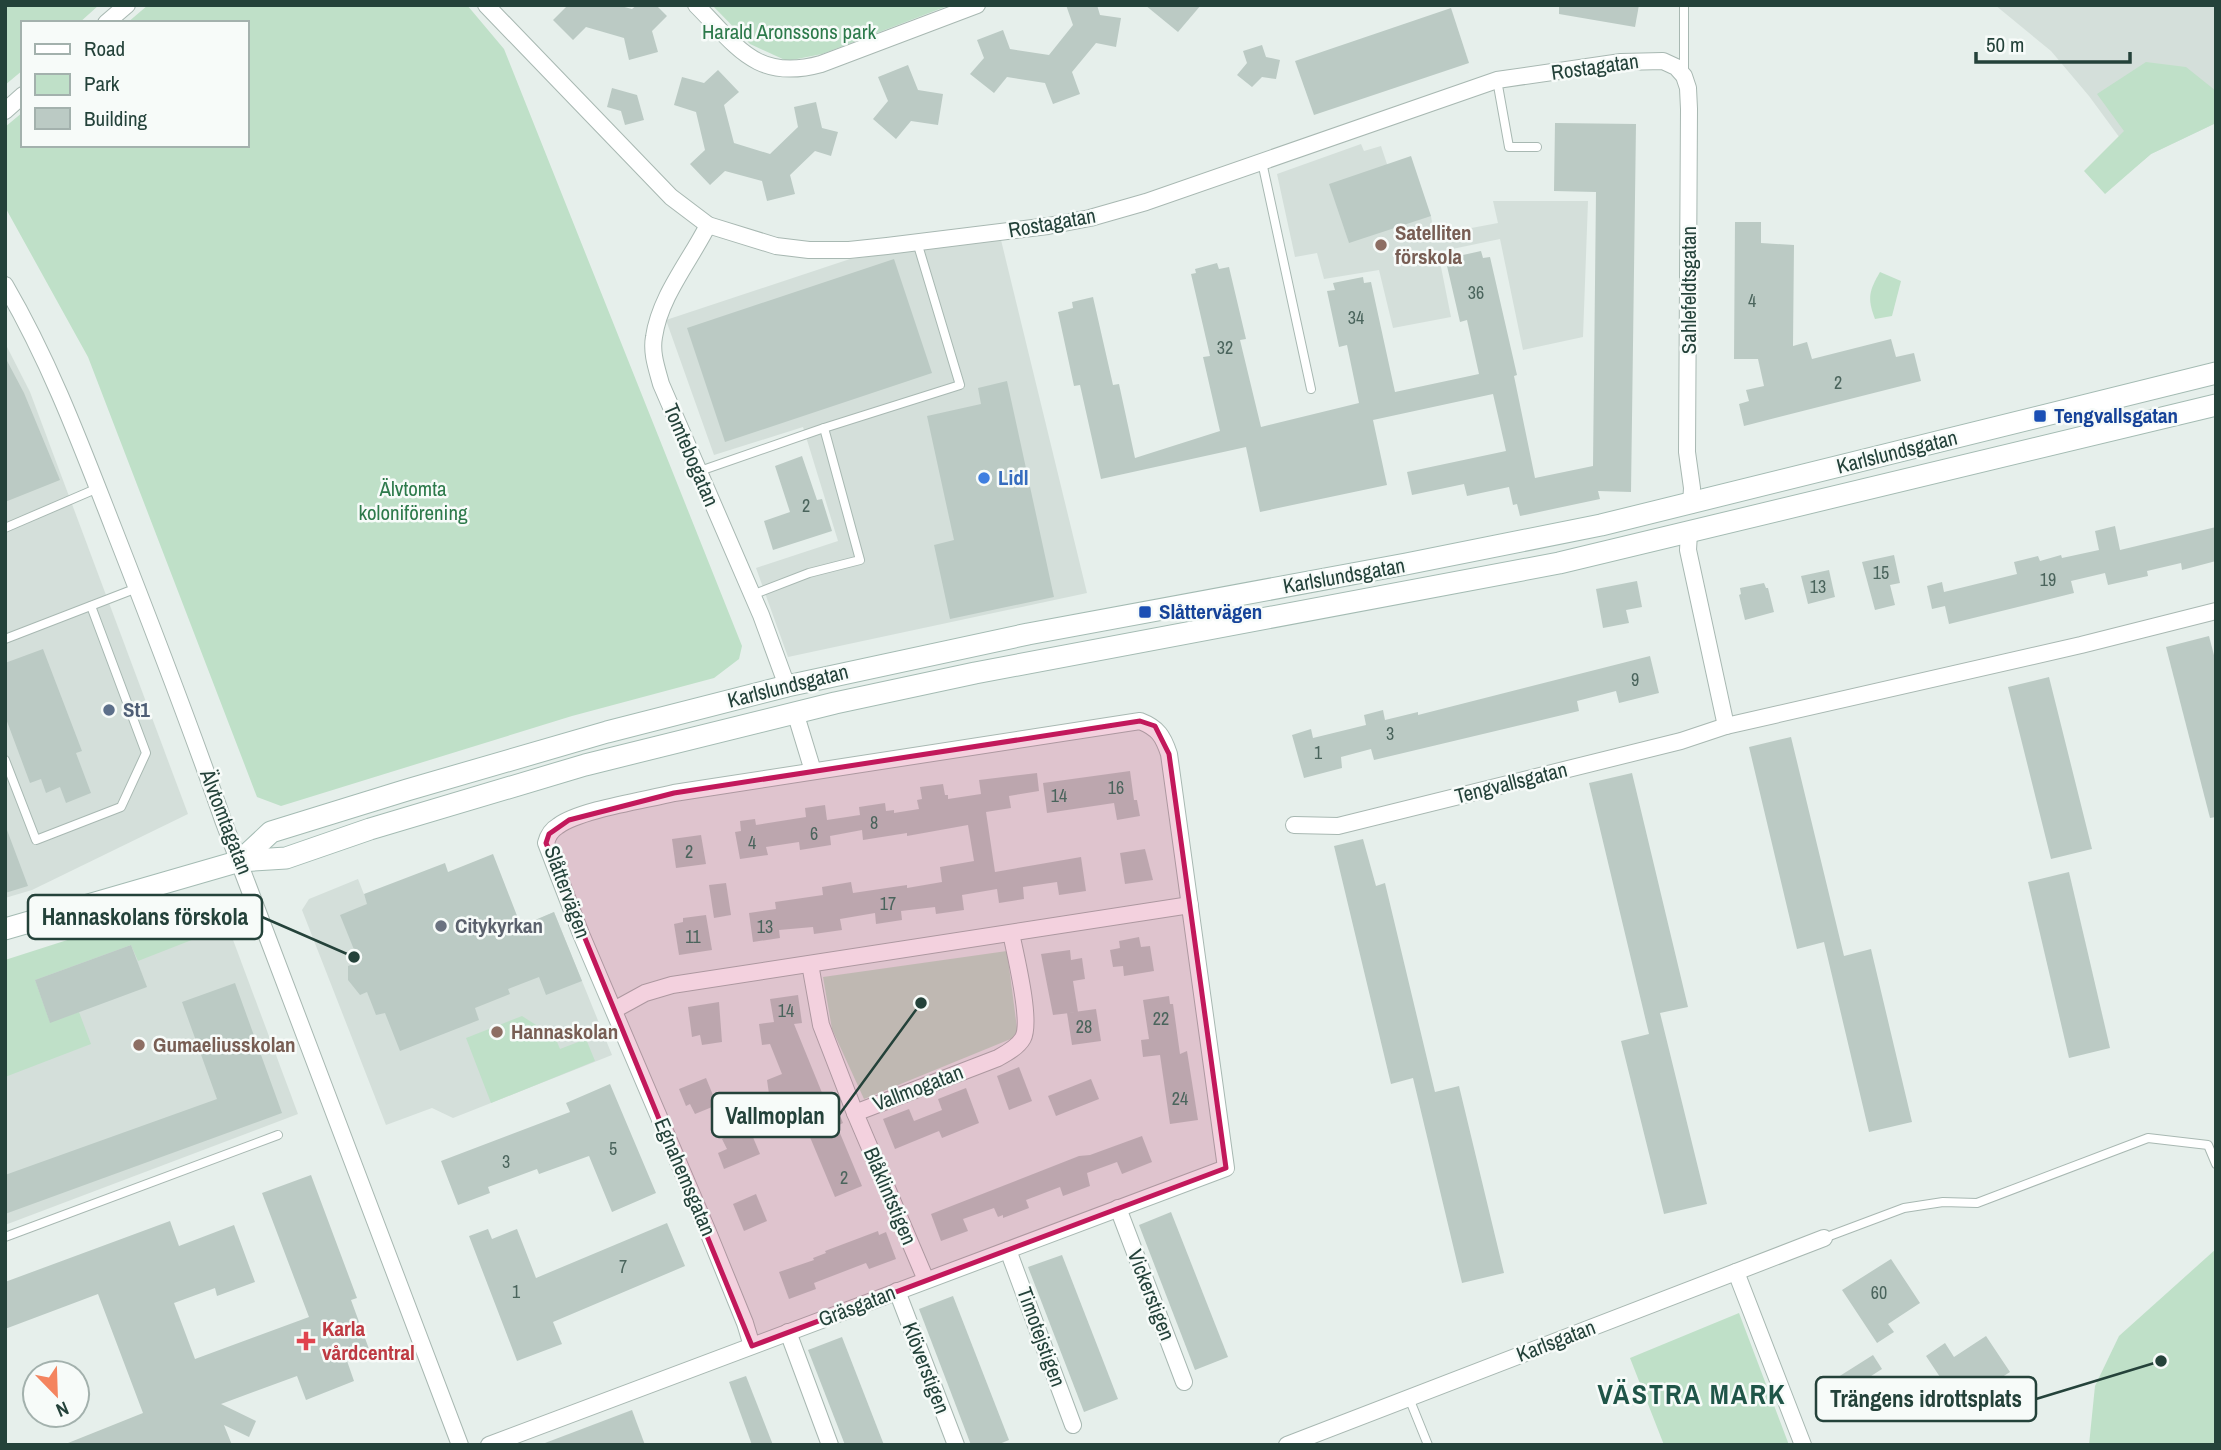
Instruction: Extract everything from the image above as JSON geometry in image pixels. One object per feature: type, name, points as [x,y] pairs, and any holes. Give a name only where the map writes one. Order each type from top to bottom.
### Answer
[{"type":"main road","name":"Karlslundsgatan","points":[[240,861],[271,832],[407,789],[607,732],[787,686],[1028,634],[1601,525],[1691,505],[2216,373]]},
{"type":"main road","name":"Karlslundsgatan","points":[[5,929],[240,861],[286,858],[370,829],[534,779],[795,712],[940,680],[1559,563],[2216,405]]},
{"type":"main road","points":[[1689,533],[1691,505]]},
{"type":"main road","points":[[787,686],[795,712]]},
{"type":"street","points":[[108,21],[127,5]]},
{"type":"street","name":"Rostagatan","points":[[486,5],[671,197],[708,225],[776,246],[809,250],[849,250],[1048,226],[1090,218],[1146,202],[1497,80],[1649,60],[1663,61],[1676,67],[1684,76]]},
{"type":"street","points":[[696,5],[740,50],[760,64],[782,70],[821,64],[977,5]]},
{"type":"street","name":"Sahlefeldtsgatan","points":[[1684,76],[1688,88],[1689,109],[1687,452],[1692,488],[1691,505]]},
{"type":"street","points":[[5,111],[21,97]]},
{"type":"street","name":"Tomtebogatan","points":[[708,225],[665,300],[653,338],[654,357],[661,384],[752,595],[787,686]]},
{"type":"street","name":"Älvtomtagatan","points":[[8,294],[48,367],[98,488],[460,1445]]},
{"type":"street","points":[[1689,533],[1688,550],[1726,726]]},
{"type":"street","name":"Tengvallsgatan","points":[[1294,825],[1338,826],[1681,741],[1726,726],[2081,645],[2216,611]]},
{"type":"street","points":[[795,712],[813,771]]},
{"type":"street","name":"Slåttervägen","points":[[614,1010],[546,843],[548,834],[558,825],[609,808],[674,793],[1140,721],[1155,726],[1164,737],[1169,754],[1226,1168]]},
{"type":"street","points":[[614,1010],[645,993],[672,985],[1190,905]]},
{"type":"street","name":"Vallmogatan","points":[[810,964],[821,1025],[855,1112],[998,1058],[1013,1049],[1024,1037],[1026,1019],[1011,933]]},
{"type":"street","name":"Egnahemsgatan","points":[[614,1010],[708,1232],[752,1346]]},
{"type":"street","name":"Blåklintstigen","points":[[855,1112],[926,1280]]},
{"type":"street","name":"Gräsgatan","points":[[489,1445],[1226,1168]]},
{"type":"street","name":"Vickerstigen","points":[[1118,1208],[1184,1382]]},
{"type":"street","name":"Karlsgatan","points":[[1287,1445],[1824,1238]]},
{"type":"street","name":"Timotejstigen","points":[[1008,1250],[1073,1425]]},
{"type":"street","points":[[1736,1272],[1803,1445]]},
{"type":"street","name":"Klöverstigen","points":[[897,1291],[956,1445]]},
{"type":"street","points":[[788,1332],[830,1445]]},
{"type":"lane","points":[[1684,5],[1684,76]]},
{"type":"lane","points":[[1497,80],[1509,147],[1537,147]]},
{"type":"lane","points":[[1262,162],[1311,389]]},
{"type":"lane","points":[[697,472],[960,385],[917,242]]},
{"type":"lane","points":[[752,595],[809,573],[860,560],[824,428]]},
{"type":"lane","points":[[6,527],[98,488]]},
{"type":"lane","points":[[5,639],[137,588]]},
{"type":"lane","points":[[5,760],[36,840],[121,807],[146,753],[91,606]]},
{"type":"lane","points":[[5,1237],[278,1135]]},
{"type":"lane","points":[[1824,1238],[1904,1208],[1943,1202],[1977,1203],[2148,1138],[2208,1145],[2216,1164]]},
{"type":"lane","points":[[1409,1398],[1428,1445]]},
{"type":"highlighted area","points":[[1140,721],[1155,726],[1169,754],[1226,1168],[752,1346],[546,843],[549,834],[569,820],[674,793]]},
{"type":"shaded area","points":[[1995,5],[2216,5],[2216,123],[2151,154],[2139,164],[2089,96],[2051,51]]},
{"type":"shaded area","name":"Satelliten förskola","points":[[1361,144],[1364,151],[1381,146],[1387,164],[1431,216],[1434,235],[1498,223],[1493,201],[1588,201],[1583,337],[1523,350],[1500,239],[1438,252],[1451,317],[1393,328],[1379,270],[1324,279],[1317,253],[1295,257],[1277,174]]},
{"type":"shaded area","points":[[1001,240],[1087,593],[788,657],[756,568],[838,541],[803,427],[714,455],[666,320],[850,259]]},
{"type":"shaded area","points":[[5,343],[30,392],[188,814],[32,890],[5,898]]},
{"type":"shaded area","name":"Hannaskolan","points":[[358,879],[407,1004],[494,931],[519,921],[526,924],[554,912],[612,1055],[453,1118],[432,1108],[386,1125],[302,910],[309,899]]},
{"type":"shaded area","name":"Gumaeliusskolan","points":[[226,921],[298,1114],[5,1225],[5,977]]},
{"type":"green space","points":[[5,5],[99,5],[81,21],[21,21],[21,72],[5,85]]},
{"type":"green space","name":"Älvtomta koloniförening","points":[[148,5],[467,5],[504,49],[742,646],[739,659],[714,678],[572,716],[281,806],[257,797],[88,357],[5,207],[5,127],[21,114],[21,147],[248,147],[248,21],[129,21]]},
{"type":"green space","name":"Harald Aronssons park","points":[[712,5],[950,5],[822,54],[787,61],[750,44]]},
{"type":"green space","points":[[2146,62],[2186,67],[2216,91],[2216,123],[2151,154],[2105,194],[2084,171],[2124,131],[2097,94]]},
{"type":"green space","points":[[1880,272],[1901,281],[1892,316],[1875,319],[1870,295]]},
{"type":"green space","points":[[205,907],[228,917],[230,925],[138,961],[131,945],[35,980],[50,1022],[79,1012],[91,1044],[5,1077],[5,960],[136,918]]},
{"type":"green space","points":[[1007,951],[1018,1036],[864,1099],[832,1029],[823,977]]},
{"type":"green space","points":[[522,1016],[555,1037],[560,1049],[586,1039],[595,1061],[491,1103],[466,1038]]},
{"type":"green space","points":[[2216,1249],[2216,1445],[2089,1445],[2095,1386],[2119,1336]]},
{"type":"green space","points":[[1739,1313],[1789,1445],[1664,1445],[1630,1358]]},
{"type":"building","points":[[568,5],[617,5],[632,9],[637,5],[656,5],[667,16],[652,31],[658,52],[629,60],[624,38],[586,27],[573,40],[553,20]]},
{"type":"building","points":[[1066,5],[1097,5],[1100,15],[1121,18],[1116,47],[1096,43],[1072,72],[1080,94],[1053,104],[1045,83],[1007,77],[994,93],[970,74],[984,58],[977,40],[1003,30],[1010,49],[1049,55],[1073,25]]},
{"type":"building","points":[[1145,5],[1201,5],[1178,32]]},
{"type":"building","points":[[1559,5],[1639,5],[1635,27],[1559,14]]},
{"type":"building","points":[[1451,8],[1469,63],[1314,115],[1295,61]]},
{"type":"building","points":[[1262,45],[1266,57],[1280,60],[1276,79],[1262,77],[1252,87],[1237,75],[1247,63],[1243,51]]},
{"type":"building","points":[[908,65],[918,90],[943,94],[938,125],[911,121],[896,139],[873,119],[888,101],[878,77]]},
{"type":"building","points":[[718,70],[739,92],[724,105],[734,143],[770,154],[798,127],[794,107],[816,102],[822,128],[838,132],[831,156],[815,151],[790,175],[795,194],[767,201],[762,181],[725,171],[710,185],[690,164],[705,150],[696,112],[674,105],[682,77],[704,83]]},
{"type":"building","points":[[612,88],[637,95],[644,120],[625,125],[621,111],[607,107]]},
{"type":"building","points":[[1555,123],[1636,124],[1631,492],[1598,491],[1600,499],[1520,516],[1517,504],[1513,505],[1509,487],[1467,496],[1464,484],[1412,495],[1407,472],[1506,451],[1493,394],[1373,420],[1387,485],[1260,512],[1246,447],[1101,479],[1080,385],[1074,386],[1058,312],[1073,308],[1072,302],[1093,297],[1113,385],[1119,384],[1135,458],[1220,431],[1203,357],[1210,356],[1191,274],[1196,273],[1195,269],[1217,263],[1219,269],[1229,267],[1246,339],[1240,340],[1261,427],[1359,403],[1347,345],[1339,347],[1327,291],[1335,290],[1333,283],[1363,277],[1364,283],[1371,282],[1395,392],[1479,374],[1467,320],[1460,322],[1447,266],[1455,264],[1454,257],[1481,251],[1483,258],[1490,257],[1517,375],[1514,376],[1535,478],[1593,466],[1596,192],[1554,191]]},
{"type":"building","points":[[1411,156],[1431,216],[1349,243],[1329,184]]},
{"type":"building","points":[[1735,222],[1761,222],[1761,243],[1794,245],[1793,346],[1807,342],[1812,359],[1891,339],[1896,357],[1914,353],[1921,381],[1744,426],[1739,404],[1749,401],[1746,390],[1764,386],[1758,359],[1734,359]]},
{"type":"building","points":[[894,259],[932,373],[725,442],[687,328]]},
{"type":"building","points":[[5,357],[24,393],[60,480],[5,502]]},
{"type":"building","name":"Lidl","points":[[1007,381],[1054,597],[950,619],[934,545],[954,540],[927,416],[981,404],[978,388]]},
{"type":"building","points":[[802,456],[817,500],[822,499],[832,531],[773,550],[764,521],[790,512],[775,466]]},
{"type":"building","points":[[2115,526],[2120,550],[2216,527],[2216,561],[2182,570],[2181,563],[2147,571],[2148,576],[2108,585],[2105,573],[2071,581],[2074,593],[1949,624],[1945,606],[1932,609],[1927,586],[1942,582],[1944,592],[2017,574],[2014,562],[2038,556],[2040,561],[2061,555],[2062,558],[2099,550],[2095,531]]},
{"type":"building","points":[[1894,555],[1900,583],[1890,585],[1895,605],[1875,610],[1862,562]]},
{"type":"building","points":[[1829,570],[1835,597],[1808,604],[1801,576]]},
{"type":"building","points":[[1637,581],[1642,607],[1626,610],[1629,623],[1603,628],[1596,589]]},
{"type":"building","points":[[1764,583],[1768,588],[1774,612],[1745,620],[1740,588]]},
{"type":"building","points":[[2209,636],[2216,663],[2216,817],[2210,818],[2166,647]]},
{"type":"building","points":[[43,649],[82,751],[76,753],[91,793],[66,803],[60,787],[46,793],[41,779],[30,783],[5,716],[5,663]]},
{"type":"building","points":[[1650,656],[1659,693],[1619,703],[1616,691],[1577,701],[1579,711],[1374,760],[1371,749],[1341,757],[1342,768],[1304,778],[1292,735],[1311,729],[1313,738],[1366,725],[1364,715],[1383,710],[1385,720],[1418,712],[1418,715]]},
{"type":"building","points":[[2049,677],[2092,849],[2051,859],[2008,687]]},
{"type":"building","points":[[1791,737],[1844,956],[1871,949],[1912,1122],[1869,1132],[1824,942],[1797,949],[1749,747]]},
{"type":"building","points":[[1130,771],[1134,800],[1137,800],[1140,816],[1117,820],[1114,803],[1047,813],[1043,783]]},
{"type":"building","points":[[1037,773],[1039,791],[1009,796],[1011,808],[986,812],[995,872],[1081,857],[1086,891],[1059,895],[1057,882],[1023,887],[1024,899],[999,903],[997,889],[962,895],[964,910],[936,914],[935,907],[901,911],[902,920],[876,924],[875,913],[840,919],[842,930],[814,934],[813,927],[779,930],[780,938],[753,942],[749,913],[776,909],[775,902],[823,895],[822,887],[851,882],[853,893],[942,882],[940,867],[974,861],[968,825],[907,836],[907,833],[863,840],[862,830],[830,836],[831,845],[800,850],[799,842],[766,847],[768,855],[740,859],[735,832],[741,831],[740,821],[755,819],[756,825],[806,817],[805,808],[825,805],[827,820],[860,815],[859,807],[885,803],[886,811],[894,810],[894,813],[919,809],[917,800],[922,799],[920,787],[943,784],[948,799],[981,794],[979,780]]},
{"type":"building","points":[[1632,773],[1688,1007],[1660,1013],[1707,1204],[1664,1214],[1621,1041],[1649,1034],[1589,783]]},
{"type":"building","points":[[7,830],[28,886],[5,893],[5,831]]},
{"type":"building","points":[[701,835],[706,864],[676,868],[672,839]]},
{"type":"building","points":[[1363,839],[1376,886],[1385,883],[1435,1092],[1459,1086],[1504,1273],[1462,1283],[1413,1078],[1391,1084],[1334,846]]},
{"type":"building","points":[[1145,849],[1153,880],[1125,884],[1120,853]]},
{"type":"building","points":[[493,854],[521,926],[554,912],[582,981],[546,995],[539,977],[508,989],[510,994],[475,1008],[479,1020],[400,1051],[385,1013],[376,1015],[367,992],[360,995],[348,980],[348,966],[359,962],[340,915],[367,904],[364,894],[445,863],[448,872]]},
{"type":"building","points":[[2069,872],[2110,1048],[2069,1058],[2028,882]]},
{"type":"building","points":[[726,883],[731,915],[714,918],[709,885]]},
{"type":"building","points":[[706,915],[712,950],[679,955],[674,924],[683,922],[683,918]]},
{"type":"building","points":[[1139,937],[1141,947],[1150,946],[1154,971],[1124,976],[1123,966],[1113,967],[1110,950],[1120,948],[1119,941]]},
{"type":"building","points":[[131,945],[147,987],[50,1023],[35,980]]},
{"type":"building","points":[[1070,950],[1071,960],[1082,958],[1085,979],[1073,981],[1078,1012],[1053,1015],[1041,954]]},
{"type":"building","points":[[235,983],[282,1113],[5,1214],[5,1175],[217,1099],[182,1002]]},
{"type":"building","points":[[798,995],[802,1023],[794,1024],[827,1105],[831,1111],[837,1108],[843,1123],[837,1126],[862,1186],[835,1197],[794,1099],[771,1108],[767,1080],[782,1074],[770,1044],[762,1045],[759,1024],[774,1022],[770,999]]},
{"type":"building","points":[[1169,996],[1170,1004],[1173,1004],[1180,1054],[1187,1051],[1198,1120],[1170,1124],[1160,1055],[1143,1057],[1141,1040],[1149,1039],[1143,1000]]},
{"type":"building","points":[[719,1002],[722,1042],[702,1045],[700,1035],[692,1037],[688,1007]]},
{"type":"building","points":[[1096,1009],[1101,1041],[1072,1045],[1067,1013]]},
{"type":"building","points":[[1019,1067],[1032,1101],[1009,1110],[997,1076]]},
{"type":"building","points":[[706,1078],[717,1105],[695,1114],[690,1104],[686,1106],[679,1089]]},
{"type":"building","points":[[1091,1079],[1099,1099],[1056,1116],[1048,1096]]},
{"type":"building","points":[[610,1084],[656,1193],[612,1212],[589,1156],[539,1174],[537,1169],[488,1187],[490,1193],[458,1205],[441,1161],[570,1112],[566,1103]]},
{"type":"building","points":[[966,1088],[979,1123],[942,1138],[939,1131],[895,1149],[883,1119],[909,1109],[914,1121],[942,1110],[938,1099]]},
{"type":"building","points":[[747,1123],[760,1154],[724,1169],[718,1153],[727,1149],[722,1139],[730,1135],[728,1131]]},
{"type":"building","points":[[1142,1136],[1152,1162],[1122,1174],[1117,1162],[1087,1173],[1090,1186],[1063,1196],[1060,1187],[1026,1200],[1029,1208],[1003,1218],[1003,1215],[998,1217],[994,1208],[963,1219],[968,1231],[941,1241],[931,1214],[1079,1156],[1090,1155]]},
{"type":"building","name":"Karla vårdcentral","points":[[311,1175],[357,1298],[351,1300],[369,1349],[346,1358],[354,1381],[306,1400],[297,1376],[221,1404],[256,1421],[249,1437],[224,1425],[232,1445],[63,1445],[143,1413],[98,1294],[5,1329],[5,1282],[170,1221],[179,1246],[234,1225],[255,1282],[217,1296],[215,1288],[174,1303],[195,1359],[309,1317],[262,1193]]},
{"type":"building","points":[[756,1194],[767,1221],[744,1231],[733,1204]]},
{"type":"building","points":[[1171,1212],[1228,1357],[1195,1370],[1139,1225]]},
{"type":"building","points":[[667,1223],[685,1266],[553,1322],[562,1344],[517,1361],[469,1236],[488,1229],[492,1239],[517,1229],[536,1278]]},
{"type":"building","points":[[878,1231],[879,1235],[886,1232],[896,1259],[869,1269],[866,1263],[814,1283],[816,1289],[789,1299],[779,1272],[814,1260],[813,1258],[826,1253],[825,1251]]},
{"type":"building","points":[[1062,1255],[1118,1399],[1084,1412],[1028,1267]]},
{"type":"building","points":[[1891,1259],[1920,1303],[1888,1324],[1894,1332],[1877,1343],[1842,1290]]},
{"type":"building","points":[[953,1296],[1009,1440],[997,1445],[971,1445],[919,1309]]},
{"type":"building","points":[[1986,1336],[2010,1372],[1976,1394],[1983,1404],[1966,1416],[1926,1356],[1945,1343],[1954,1357]]},
{"type":"building","points":[[842,1337],[884,1445],[845,1445],[808,1350]]},
{"type":"building","points":[[1873,1355],[1882,1369],[1826,1405],[1816,1391]]},
{"type":"building","points":[[746,1376],[773,1445],[752,1445],[729,1382]]},
{"type":"building","points":[[632,1410],[645,1445],[545,1445],[545,1443]]},
{"type":"place","name":"Satelliten förskola","points":[[1381,245]]},
{"type":"place","name":"Tengvallsgatan","points":[[2040,416]]},
{"type":"place","name":"Lidl","points":[[984,478]]},
{"type":"place","name":"Slåttervägen","points":[[1145,612]]},
{"type":"place","name":"St1","points":[[109,710]]},
{"type":"place","name":"Citykyrkan","points":[[441,926]]},
{"type":"place","name":"Hannaskolans förskola","points":[[354,957]]},
{"type":"place","name":"Vallmoplan","points":[[921,1003]]},
{"type":"place","name":"Hannaskolan","points":[[497,1032]]},
{"type":"place","name":"Gumaeliusskolan","points":[[139,1045]]},
{"type":"place","name":"Karla vårdcentral","points":[[306,1341]]},
{"type":"place","name":"Trängens idrottsplats","points":[[2161,1361]]},
{"type":"district","name":"VÄSTRA MARK","points":[[1692,1394]]}]
